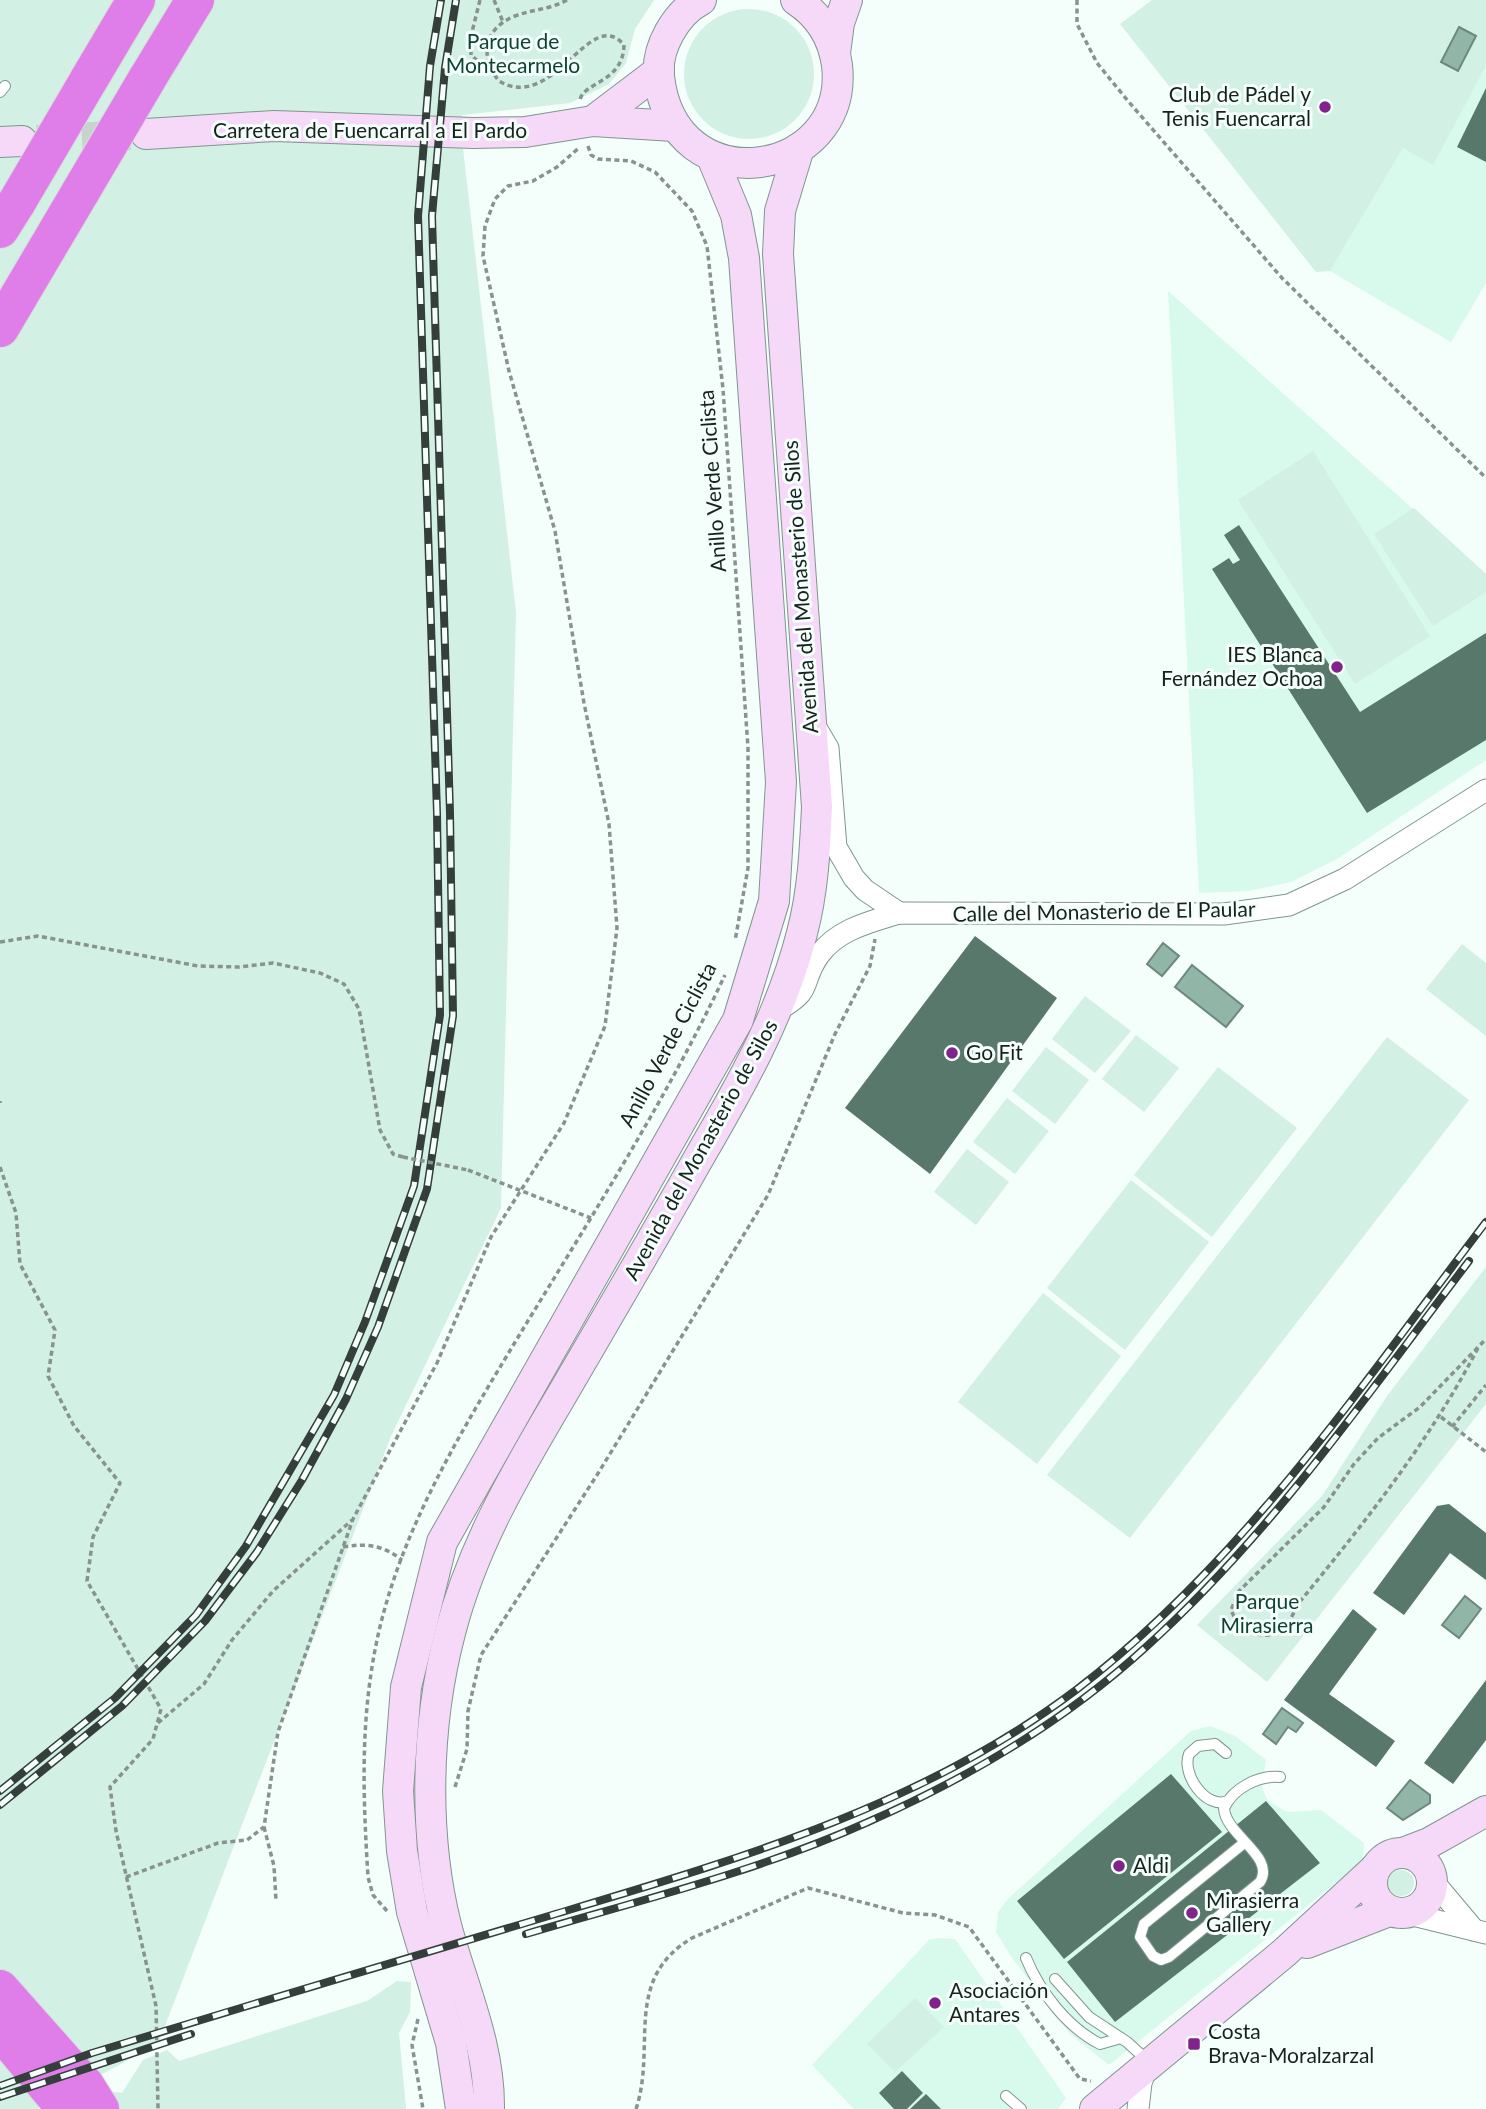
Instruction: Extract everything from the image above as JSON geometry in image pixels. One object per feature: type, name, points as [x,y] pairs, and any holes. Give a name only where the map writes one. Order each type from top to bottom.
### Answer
[{"type":"highway","points":[[8,216],[136,0]]},
{"type":"highway","points":[[0,328],[195,0]]},
{"type":"highway","points":[[0,1989],[85,2085],[100,2109]]},
{"type":"highway","points":[[0,2030],[66,2109]]},
{"type":"street","points":[[698,1],[670,32],[659,71],[662,100],[674,126],[698,149],[712,157],[752,163],[772,161],[799,148],[816,134],[828,116],[835,96],[838,74],[828,33],[809,9],[796,0]]},
{"type":"street","points":[[835,53],[839,23],[847,0]]},
{"type":"street","name":"Carretera de Fuencarral a El Pardo","points":[[588,127],[659,71]]},
{"type":"street","name":"Carretera de Fuencarral a El Pardo","points":[[146,134],[274,126],[525,132],[588,127],[674,126]]},
{"type":"street","name":"Avenida del Monasterio de Silos","points":[[489,2109],[486,2068],[475,2017],[446,1926],[436,1876],[432,1826],[433,1734],[449,1637],[465,1580],[503,1494],[761,1050],[779,1009],[803,930],[809,896],[817,807],[778,254],[780,211],[799,148]]},
{"type":"street","name":"Avenida del Monasterio de Silos","points":[[461,2109],[451,2043],[412,1912],[401,1851],[398,1791],[406,1687],[442,1542],[738,1020],[774,901],[781,782],[744,258],[736,215],[712,157]]},
{"type":"street","points":[[811,720],[828,748],[836,847],[854,878],[865,890],[899,913]]},
{"type":"street","name":"Calle del Monasterio de El Paular","points":[[779,1009],[800,998],[815,961],[828,944],[859,925],[899,913],[1224,914],[1289,905],[1317,895],[1352,875],[1486,790]]},
{"type":"street","points":[[1093,2095],[1149,2063],[1284,1953],[1385,1858],[1403,1853],[1476,1817]]},
{"type":"street","points":[[1284,1953],[1422,1905],[1432,1889],[1431,1876],[1449,1840],[1476,1817]]},
{"type":"street","points":[[1403,1853],[1419,1858],[1431,1876],[1480,1932]]},
{"type":"street","points":[[1375,1869],[1372,1888],[1381,1905],[1397,1912],[1480,1932]]},
{"type":"street","points":[[1138,2109],[1140,2083],[1149,2063]]},
{"type":"lane","points":[[1226,1753],[1215,1744],[1203,1744],[1193,1750],[1187,1759],[1189,1774],[1260,1860],[1264,1870],[1260,1882],[1169,1957],[1161,1960],[1153,1956],[1140,1937],[1144,1924],[1244,1843]]},
{"type":"lane","points":[[1210,1801],[1228,1801],[1258,1778],[1280,1777]]},
{"type":"lane","points":[[1228,1801],[1224,1813],[1228,1824]]},
{"type":"lane","points":[[1026,1958],[1051,2001],[1082,2035],[1100,2044],[1121,2038]]},
{"type":"lane","points":[[1055,1979],[1089,2017],[1121,2038],[1149,2063]]},
{"type":"lane","points":[[1006,2096],[1021,2109]]},
{"type":"path","points":[[480,0],[471,36],[471,55],[480,63],[488,64]]},
{"type":"path","points":[[494,0],[503,22]]},
{"type":"path","points":[[276,1901],[274,1866],[264,1827],[278,1732],[353,1519],[437,1363],[491,1237],[564,1123],[605,1026],[617,928],[609,824],[584,703],[555,531],[488,287],[483,256],[484,236],[495,199],[508,187],[533,181],[577,153],[588,127],[580,95],[604,81],[624,56],[624,45],[618,39],[600,34],[557,73],[531,87],[509,86],[499,81],[488,64],[486,42],[503,22],[524,13],[549,9],[567,0]]},
{"type":"path","points":[[1077,0],[1077,24],[1082,34],[1097,62],[1128,101],[1282,278],[1486,478]]},
{"type":"path","name":"Anillo Verde Ciclista","points":[[588,127],[591,155],[598,159],[644,165],[675,190],[692,211],[707,246],[726,430],[749,783],[748,868],[734,946]]},
{"type":"path","points":[[454,1792],[467,1749],[468,1710],[481,1655],[518,1593],[597,1475],[768,1195],[835,1034],[870,966],[877,930]]},
{"type":"path","points":[[0,942],[38,936],[198,966],[239,967],[273,963],[320,973],[344,984],[359,1009],[380,1130],[393,1154],[468,1170],[591,1218]]},
{"type":"path","name":"Anillo Verde Ciclista","points":[[390,1917],[373,1895],[368,1877],[362,1755],[377,1639],[402,1560],[429,1494],[477,1406],[591,1218],[700,1026],[728,970]]},
{"type":"path","points":[[0,1167],[16,1213],[20,1264],[55,1330],[48,1376],[74,1426],[120,1483],[93,1537],[86,1581],[161,1709],[153,1739],[110,1787],[126,1877],[156,2006],[158,2109]]},
{"type":"path","points":[[1478,1348],[1412,1461],[1298,1604],[1285,1628],[1275,1634],[1259,1634],[1239,1625],[1231,1610],[1239,1591],[1324,1507],[1354,1464],[1378,1438],[1420,1407],[1486,1339]]},
{"type":"path","points":[[1452,1427],[1486,1385]]},
{"type":"path","points":[[1440,1417],[1486,1452]]},
{"type":"path","points":[[157,1725],[204,1684],[232,1640],[273,1591],[353,1519]]},
{"type":"path","points":[[343,1547],[361,1544],[388,1548],[402,1560]]},
{"type":"path","points":[[126,1877],[218,1843],[247,1840],[264,1827]]},
{"type":"path","points":[[636,2109],[649,1996],[660,1965],[678,1947],[692,1938],[808,1888],[880,1909],[935,1915],[969,1927],[1093,2095]]},
{"type":"path","points":[[419,2015],[412,2045],[423,2109]]},
{"type":"shaded area","points":[[1459,27],[1476,36],[1458,71],[1441,62]]},
{"type":"shaded area","points":[[1486,66],[1486,283],[1451,342],[1330,271],[1403,148],[1433,164]]},
{"type":"shaded area","name":"IES Blanca Fernández Ochoa","points":[[1168,291],[1486,574],[1486,760],[1337,859],[1291,882],[1248,891],[1199,893]]},
{"type":"shaded area","points":[[1163,943],[1179,956],[1162,976],[1147,964]]},
{"type":"shaded area","points":[[1192,965],[1243,1006],[1226,1027],[1175,987]]},
{"type":"shaded area","points":[[1465,1596],[1481,1609],[1459,1638],[1442,1625]]},
{"type":"shaded area","points":[[1282,1708],[1303,1723],[1296,1732],[1288,1727],[1276,1744],[1263,1734]]},
{"type":"shaded area","points":[[1210,1726],[1235,1736],[1266,1760],[1262,1788],[1268,1801],[1287,1812],[1321,1810],[1364,1843],[1363,1861],[1109,2065],[1070,2034],[1012,1958],[996,1932],[998,1912],[1008,1899],[1191,1731]]},
{"type":"shaded area","points":[[1410,1780],[1430,1795],[1430,1803],[1403,1820],[1387,1808]]},
{"type":"shaded area","name":"Asociación Antares","points":[[955,1939],[1066,2098],[1058,2109],[854,2109],[812,2065],[929,1940]]},
{"type":"green space","name":"Parque de Montecarmelo","points":[[0,0],[654,0],[635,29],[626,63],[609,84],[570,103],[462,115],[460,122],[516,612],[501,1208],[391,1436],[158,2044],[37,2109],[0,2109]]},
{"type":"green space","name":"Club de Pádel y Tenis Fuencarral","points":[[1152,0],[1486,0],[1486,66],[1433,165],[1403,148],[1330,271],[1316,272],[1120,24]]},
{"type":"green space","points":[[749,9],[774,14],[795,28],[809,49],[814,74],[809,99],[795,120],[774,134],[749,139],[724,134],[703,120],[689,99],[684,74],[689,49],[703,28],[724,14]]},
{"type":"green space","points":[[1313,451],[1430,636],[1355,684],[1238,500]]},
{"type":"green space","points":[[1414,508],[1486,574],[1486,592],[1433,626],[1374,534]]},
{"type":"green space","points":[[1462,944],[1486,963],[1486,1036],[1426,989]]},
{"type":"green space","points":[[1085,996],[1131,1031],[1095,1073],[1052,1039]]},
{"type":"green space","points":[[1136,1035],[1179,1068],[1144,1112],[1102,1079]]},
{"type":"green space","points":[[1387,1037],[1469,1100],[1130,1538],[1047,1475]]},
{"type":"green space","points":[[1046,1047],[1089,1080],[1055,1124],[1012,1091]]},
{"type":"green space","points":[[1218,1067],[1297,1128],[1212,1237],[1134,1175]]},
{"type":"green space","points":[[1007,1098],[1049,1131],[1015,1174],[973,1142]]},
{"type":"green space","points":[[967,1149],[1009,1182],[976,1225],[934,1192]]},
{"type":"green space","points":[[1131,1180],[1209,1242],[1125,1350],[1047,1288]]},
{"type":"green space","name":"Parque Mirasierra","points":[[1486,1267],[1486,1404],[1267,1682],[1197,1625],[1322,1496],[1387,1396]]},
{"type":"green space","points":[[1043,1293],[1121,1356],[1037,1464],[958,1402]]},
{"type":"green space","points":[[1401,1870],[1410,1874],[1414,1883],[1410,1892],[1401,1896],[1392,1892],[1388,1883],[1392,1874]]},
{"type":"green space","points":[[397,1981],[411,1982],[410,2012],[399,2033],[406,2109],[119,2109],[107,2091],[122,2093],[143,2060],[167,2050],[179,2061],[367,2001]]},
{"type":"green space","points":[[915,1998],[944,2027],[895,2072],[867,2044]]},
{"type":"building","points":[[1486,88],[1486,162],[1457,147]]},
{"type":"building","points":[[1239,525],[1360,712],[1486,633],[1486,740],[1367,813],[1212,569],[1229,558],[1233,564],[1240,560],[1224,535]]},
{"type":"building","name":"Go Fit","points":[[975,936],[1057,998],[930,1174],[845,1108]]},
{"type":"building","points":[[1449,1504],[1486,1533],[1486,1580],[1450,1553],[1404,1615],[1373,1593],[1437,1506]]},
{"type":"building","points":[[1353,1609],[1377,1629],[1329,1694],[1395,1741],[1376,1767],[1284,1700]]},
{"type":"building","points":[[1486,1680],[1486,1740],[1453,1784],[1424,1763]]},
{"type":"building","name":"Aldi","points":[[1171,1774],[1222,1832],[1064,1959],[1017,1901]]},
{"type":"building","name":"Mirasierra Gallery","points":[[1266,1801],[1320,1863],[1115,2022],[1067,1962]]},
{"type":"building","points":[[902,2071],[923,2093],[907,2109],[894,2109],[879,2093]]},
{"type":"building","points":[[926,2094],[941,2109],[910,2109]]},
{"type":"tunnel","points":[[37,140],[130,135]]},
{"type":"railway","points":[[0,1791],[115,1698],[196,1615],[246,1546],[334,1395],[365,1322],[414,1186],[440,1015],[437,813],[418,216],[430,66],[441,0]]},
{"type":"railway","points":[[0,1805],[122,1706],[205,1621],[257,1552],[302,1480],[346,1399],[378,1327],[427,1189],[453,1016],[450,813],[432,216],[445,68],[456,0]]},
{"type":"railway","points":[[0,2086],[92,2053],[621,1894],[757,1850],[825,1826],[890,1798],[954,1767],[1016,1731],[1076,1690],[1136,1640],[1193,1586],[1246,1529],[1345,1409],[1486,1222]]},
{"type":"railway","points":[[526,1934],[699,1884],[827,1839],[905,1805],[979,1767],[1049,1723],[1115,1674],[1146,1647],[1235,1558],[1316,1462],[1469,1261]]},
{"type":"railway","points":[[0,2097],[191,2034]]},
{"type":"place","name":"Club de Pádel y Tenis Fuencarral","points":[[1325,107]]},
{"type":"place","name":"IES Blanca Fernández Ochoa","points":[[1337,667]]},
{"type":"place","name":"Go Fit","points":[[952,1053]]},
{"type":"place","name":"Aldi","points":[[1119,1866]]},
{"type":"place","name":"Mirasierra Gallery","points":[[1192,1913]]},
{"type":"place","name":"Asociación Antares","points":[[935,2003]]},
{"type":"place","name":"Costa Brava-Moralzarzal","points":[[1194,2044]]}]
